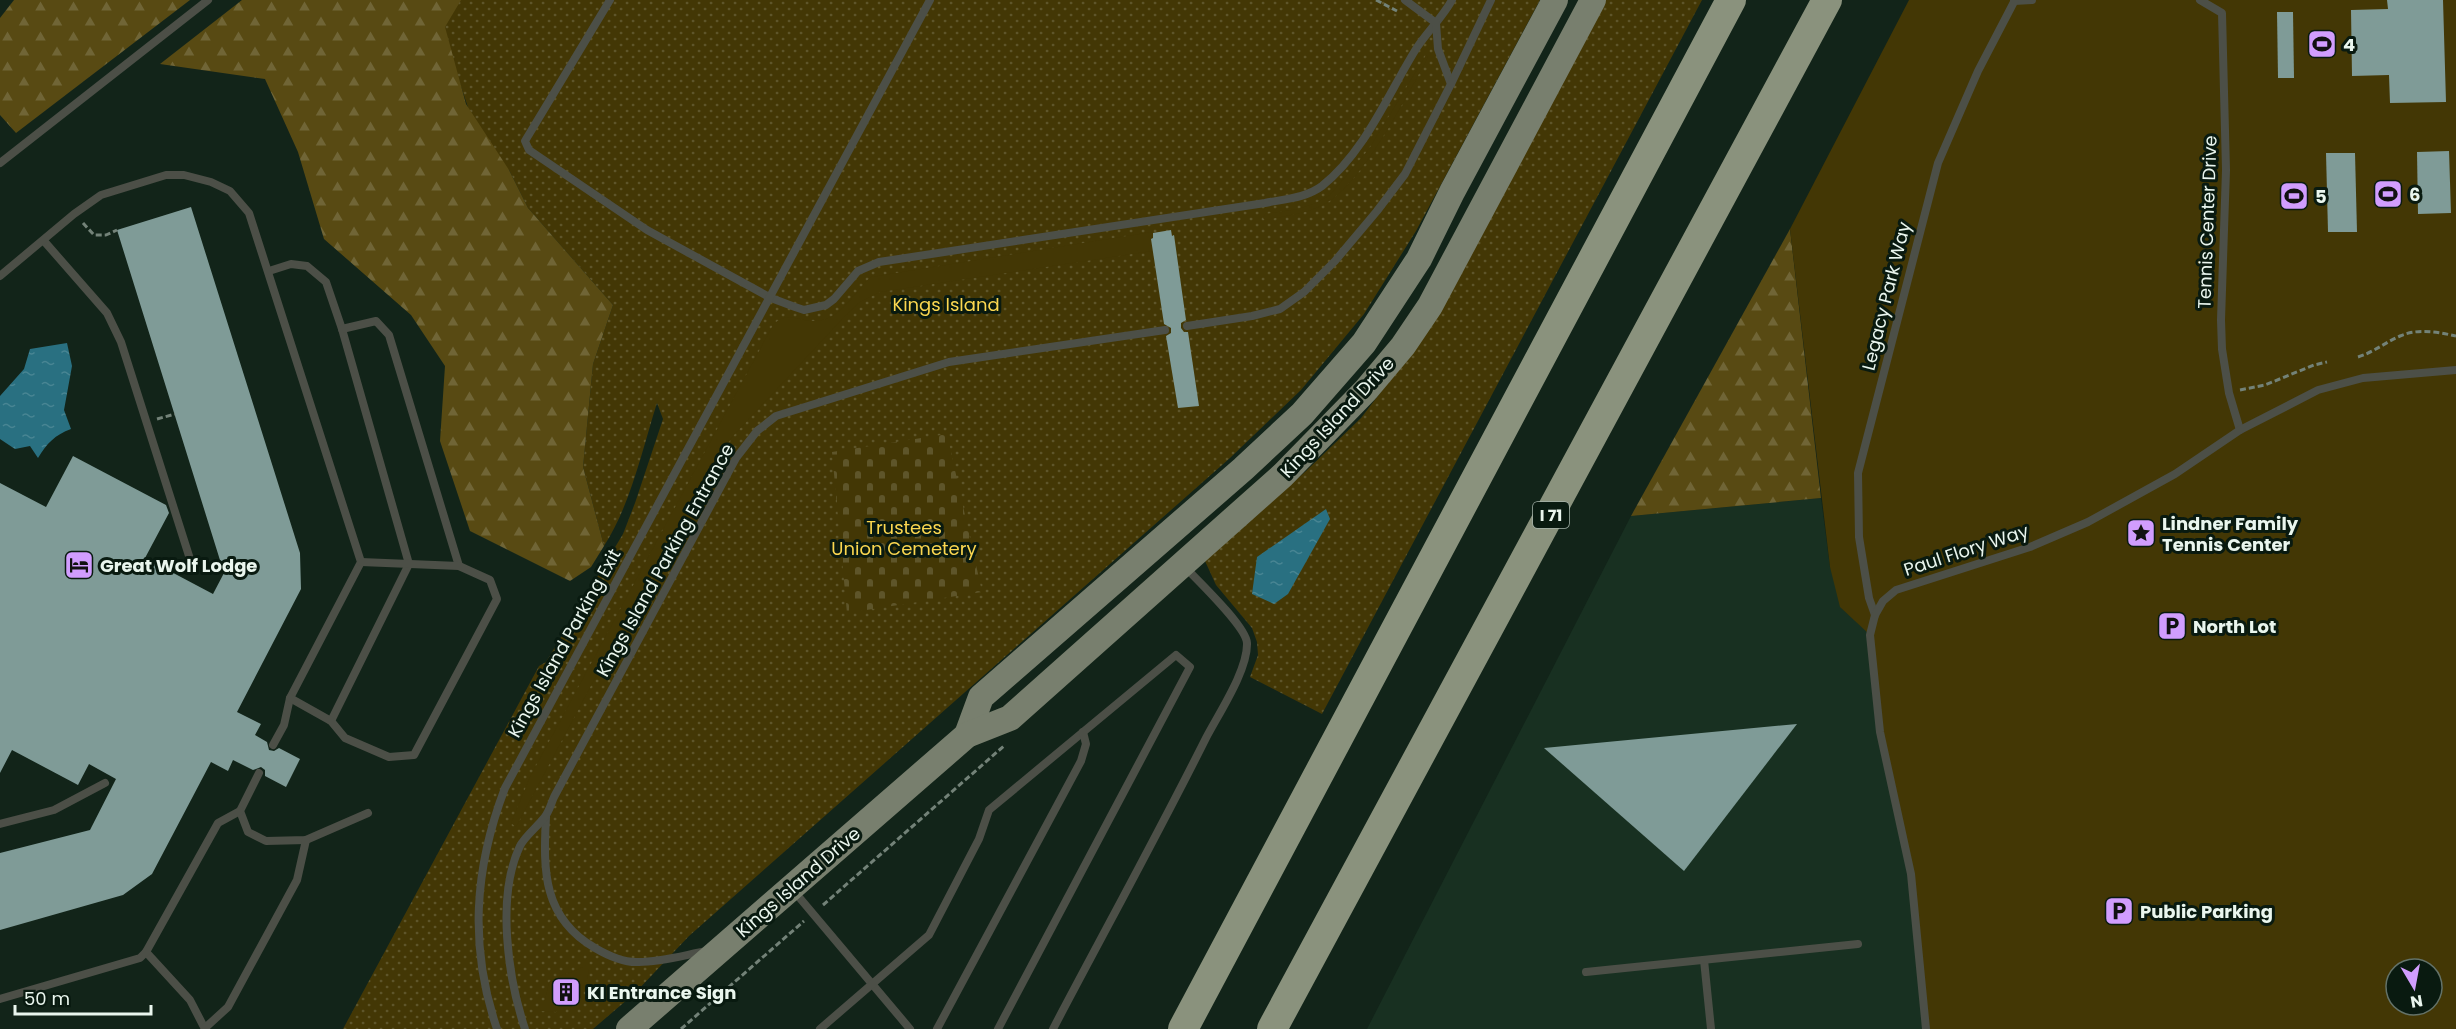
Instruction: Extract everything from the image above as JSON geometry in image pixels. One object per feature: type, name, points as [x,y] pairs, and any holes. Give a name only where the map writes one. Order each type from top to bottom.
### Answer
[{"type":"highway","points":[[1183,1029],[1731,0]]},
{"type":"highway","name":"I 71","points":[[1272,1029],[1681,275],[1827,0]]},
{"type":"main road","name":"Kings Island Drive","points":[[967,735],[981,697],[1219,490],[1302,414],[1364,343],[1419,259],[1452,192],[1555,0]]},
{"type":"main road","name":"Kings Island Drive","points":[[629,1029],[967,735],[1010,718],[1184,566],[1328,431],[1402,346],[1430,306],[1593,0]]},
{"type":"lane","points":[[0,163],[208,0]]},
{"type":"lane","points":[[610,0],[525,141],[529,150],[647,230],[771,298],[804,310],[815,309],[834,299],[858,271],[879,262],[1265,203],[1307,194],[1330,178],[1357,146],[1415,51],[1452,0]]},
{"type":"lane","name":"Kings Island Parking Exit","points":[[497,1029],[483,983],[477,905],[492,824],[498,806],[520,757],[771,298],[930,0]]},
{"type":"lane","points":[[1405,0],[1436,23],[1438,49],[1451,84]]},
{"type":"lane","points":[[1187,326],[1252,316],[1280,309],[1304,292],[1342,252],[1405,174],[1491,0]]},
{"type":"lane","points":[[2014,0],[2032,0]]},
{"type":"lane","name":"Legacy Park Way","points":[[1875,615],[1869,598],[1859,537],[1858,474],[1938,163],[1978,71],[2014,0]]},
{"type":"lane","name":"Tennis Center Drive","points":[[2200,0],[2222,13],[2226,120],[2222,349],[2229,393],[2240,429]]},
{"type":"lane","points":[[0,276],[74,214],[102,195],[131,184],[166,175],[194,177],[230,191],[249,213],[361,562],[290,698],[284,725],[273,745]]},
{"type":"lane","points":[[44,241],[107,313],[122,342],[190,559]]},
{"type":"lane","points":[[269,271],[291,264],[307,266],[326,282],[342,329],[409,564],[331,722]]},
{"type":"lane","points":[[342,329],[376,321],[389,335],[459,566]]},
{"type":"lane","name":"Kings Island Parking Entrance","points":[[525,1029],[511,976],[508,924],[509,883],[520,845],[546,816],[554,797],[736,458],[758,431],[776,416],[949,363],[1165,330]]},
{"type":"lane","name":"Paul Flory Way","points":[[1875,615],[1883,602],[1896,590],[2030,547],[2088,522],[2175,474],[2240,429],[2318,390],[2344,382],[2409,373],[2456,370]]},
{"type":"lane","points":[[290,698],[331,722],[345,738],[389,757],[414,756],[497,599],[490,580],[459,566],[361,562]]},
{"type":"lane","points":[[1053,1029],[1197,756],[1240,672],[1246,654],[1247,640],[1236,622],[1184,566]]},
{"type":"lane","points":[[1875,615],[1870,635],[1880,732],[1911,874],[1926,1029]]},
{"type":"lane","points":[[820,1029],[929,935],[980,839],[989,810],[1176,655],[1190,667],[998,1029]]},
{"type":"lane","points":[[937,1029],[1081,761],[1086,744],[1083,732]]},
{"type":"lane","points":[[0,999],[140,958],[146,952],[218,824],[240,811],[259,773]]},
{"type":"lane","points":[[0,824],[54,810],[105,783]]},
{"type":"lane","points":[[240,811],[248,832],[267,841],[306,840],[368,813]]},
{"type":"lane","points":[[546,816],[543,861],[548,889],[559,916],[579,939],[607,955],[638,963],[720,949]]},
{"type":"lane","points":[[146,952],[190,1000],[205,1028],[228,1007],[292,890],[297,880],[306,840]]},
{"type":"lane","points":[[790,888],[910,1029]]},
{"type":"lane","points":[[1586,972],[1858,944]]},
{"type":"lane","points":[[1704,960],[1711,1029]]},
{"type":"path","points":[[1376,0],[1404,15]]},
{"type":"path","points":[[74,214],[94,235],[106,235],[117,230]]},
{"type":"path","points":[[2358,357],[2410,333],[2427,331],[2456,336]]},
{"type":"path","points":[[2239,390],[2265,385],[2327,362]]},
{"type":"path","points":[[681,1029],[788,935]]},
{"type":"shaded area","points":[[1821,498],[1830,567],[1870,635],[1905,837],[1926,1029],[1367,1029],[1631,516]]},
{"type":"green space","points":[[14,0],[190,0],[16,133],[0,115],[0,18]]},
{"type":"green space","points":[[242,0],[461,0],[445,27],[466,104],[509,170],[528,208],[613,305],[593,364],[583,467],[604,546],[591,567],[570,581],[470,531],[440,441],[445,366],[411,315],[324,239],[298,152],[265,79],[160,64]]},
{"type":"green space","name":"Kings Island","points":[[432,0],[1540,0],[1416,231],[1364,314],[1301,390],[1230,458],[689,936],[635,993],[593,1029],[343,1029],[539,666],[546,662],[623,534],[663,419],[657,403],[629,495],[604,546],[583,467],[593,364],[613,305],[528,208],[509,170],[484,155]]},
{"type":"green space","points":[[1605,0],[1702,0],[1322,714],[1250,677],[1258,655],[1257,642],[1252,628],[1216,585],[1205,561],[1306,471],[1361,418],[1413,350]]},
{"type":"green space","name":"Lindner Family Tennis Center","points":[[1909,0],[2456,0],[2456,1029],[1926,1029],[1911,874],[1880,733],[1870,635],[1840,607],[1830,567],[1790,229]]},
{"type":"green space","points":[[1426,55],[1428,57],[1426,61],[1381,140],[1353,179],[1338,195],[1309,211],[1265,220],[1263,218],[1265,214],[1298,209],[1330,195],[1369,149]]},
{"type":"green space","points":[[1790,229],[1821,498],[1631,516]]},
{"type":"green space","points":[[1152,232],[1152,251],[880,292],[860,302],[733,436],[719,456],[603,663],[516,827],[511,823],[530,777],[773,325],[779,320],[790,317],[814,321],[830,318],[843,308],[871,277]]},
{"type":"green space","name":"Trustees Union Cemetery","points":[[947,434],[982,592],[847,613],[832,452]]},
{"type":"green space","points":[[585,965],[589,970],[586,985],[556,1012],[541,1011],[538,1007],[545,1000],[549,982]]},
{"type":"water","points":[[67,343],[72,366],[64,410],[71,429],[52,440],[38,458],[30,446],[15,449],[0,439],[0,396],[24,369],[30,349]]},
{"type":"water","points":[[1326,509],[1330,519],[1288,594],[1274,604],[1252,594],[1257,557]]},
{"type":"building","points":[[2387,0],[2443,0],[2446,102],[2390,103],[2389,75],[2352,76],[2351,10],[2388,9]]},
{"type":"building","points":[[2277,12],[2293,12],[2294,78],[2278,78]]},
{"type":"building","points":[[2449,151],[2451,213],[2418,214],[2417,152]]},
{"type":"building","points":[[2326,153],[2355,153],[2357,232],[2328,232]]},
{"type":"building","name":"Great Wolf Lodge","points":[[191,207],[300,553],[301,589],[237,712],[261,724],[255,735],[267,742],[269,750],[274,751],[279,748],[300,759],[286,787],[265,776],[265,770],[261,767],[253,770],[233,760],[228,771],[211,762],[152,874],[123,895],[0,930],[0,853],[90,830],[116,779],[89,764],[78,785],[12,750],[0,773],[0,483],[46,507],[73,456],[166,505],[169,513],[145,558],[213,594],[224,573],[117,230]]},
{"type":"building","points":[[1171,230],[1172,236],[1174,235],[1186,320],[1181,323],[1181,328],[1184,332],[1188,332],[1199,406],[1178,408],[1166,336],[1171,333],[1171,328],[1164,324],[1151,239],[1153,233]]},
{"type":"building","points":[[1797,724],[1684,871],[1544,748]]},
{"type":"place","name":"4","points":[[2322,44]]},
{"type":"place","name":"6","points":[[2388,194]]},
{"type":"place","name":"5","points":[[2294,196]]},
{"type":"place","name":"Lindner Family Tennis Center","points":[[2141,533]]},
{"type":"place","name":"Great Wolf Lodge","points":[[79,565]]},
{"type":"place","name":"North Lot","points":[[2172,626]]},
{"type":"place","name":"Public Parking","points":[[2119,911]]},
{"type":"place","name":"KI Entrance Sign","points":[[566,992]]}]
